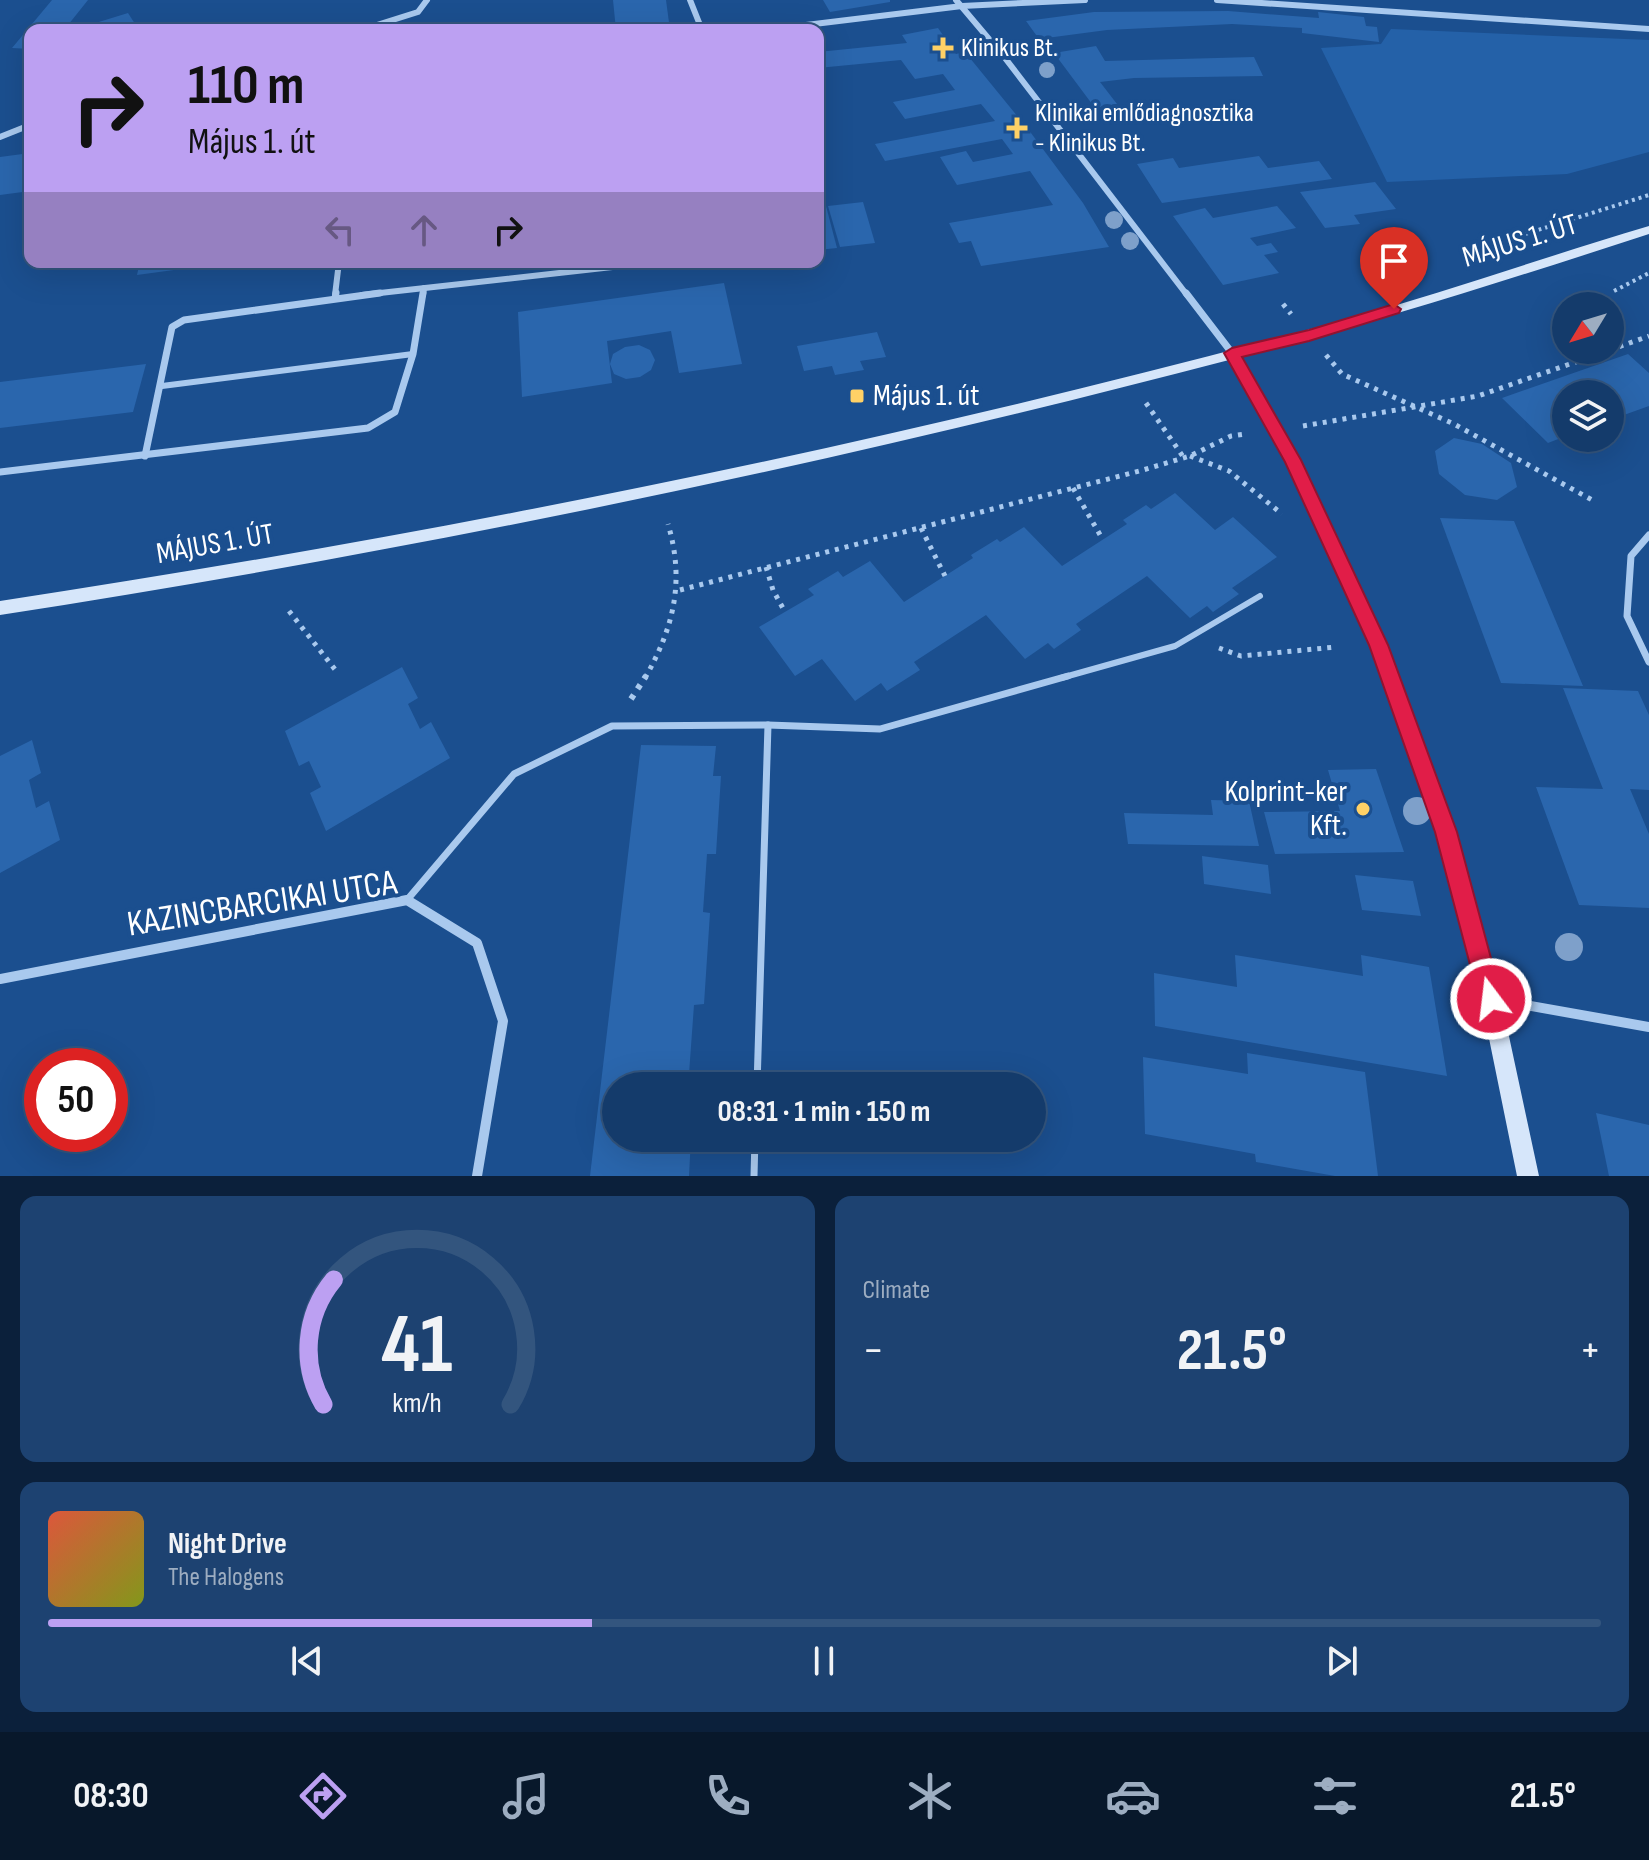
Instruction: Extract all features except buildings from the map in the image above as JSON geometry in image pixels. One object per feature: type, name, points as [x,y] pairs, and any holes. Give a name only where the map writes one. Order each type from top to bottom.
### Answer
[{"type":"main road","name":"MÁJUS 1. ÚT","points":[[0,608],[366,547],[657,490],[966,423],[1309,335],[1649,230]]},
{"type":"main road","points":[[1232,353],[1276,430],[1378,645],[1446,832],[1491,999],[1528,1176]]},
{"type":"street","points":[[380,24],[418,12],[427,0]]},
{"type":"street","points":[[690,0],[700,24]]},
{"type":"street","points":[[956,0],[1049,114],[1232,353]]},
{"type":"street","points":[[814,24],[962,6],[1085,0]]},
{"type":"street","points":[[1217,0],[1649,29]]},
{"type":"street","points":[[0,137],[24,127]]},
{"type":"street","points":[[335,298],[338,268]]},
{"type":"street","points":[[145,456],[172,327],[184,320],[335,298],[603,268]]},
{"type":"street","points":[[0,472],[368,428],[395,412],[413,354],[424,288]]},
{"type":"street","points":[[1649,535],[1631,556],[1627,616],[1649,662]]},
{"type":"street","name":"KAZINCBARCIKAI UTCA","points":[[0,979],[407,900],[477,943],[503,1021],[477,1176]]},
{"type":"street","points":[[1491,999],[1649,1027]]},
{"type":"lane","points":[[162,386],[413,354]]},
{"type":"lane","points":[[407,900],[514,774],[612,726],[768,725],[880,729],[1175,646],[1260,596]]},
{"type":"lane","points":[[757,1072],[768,725]]},
{"type":"lane","points":[[754,1176],[755,1152]]},
{"type":"path","points":[[1465,253],[1649,195]]},
{"type":"path","points":[[1614,291],[1649,273]]},
{"type":"path","points":[[1283,304],[1342,374],[1419,408],[1594,501]]},
{"type":"path","points":[[1624,345],[1649,336]]},
{"type":"path","points":[[680,590],[1190,456],[1231,436],[1419,408],[1478,396],[1570,364]]},
{"type":"path","points":[[1190,456],[1229,471],[1282,514]]},
{"type":"path","points":[[1073,488],[1103,540]]},
{"type":"path","points":[[612,726],[655,665],[680,590],[677,553],[668,524]]},
{"type":"path","points":[[921,528],[945,576]]},
{"type":"path","points":[[766,567],[773,590],[785,612]]},
{"type":"path","points":[[289,611],[337,672]]},
{"type":"path","points":[[1192,637],[1241,656],[1336,647]]},
{"type":"shaded area","points":[[1391,29],[1649,40],[1649,152],[1567,174],[1387,182],[1321,48],[1381,44]]},
{"type":"place","name":"Klinikus Bt.","points":[[943,48]]},
{"type":"place","name":"Klinikai emlődiagnosztika - Klinikus Bt.","points":[[1017,128]]},
{"type":"place","name":"Május 1. út","points":[[857,396]]},
{"type":"place","name":"Kolprint-ker Kft.","points":[[1363,809]]},
{"type":"route","points":[[1394,309],[1309,335],[1232,353],[1293,460],[1378,645],[1446,832],[1491,999]]}]
